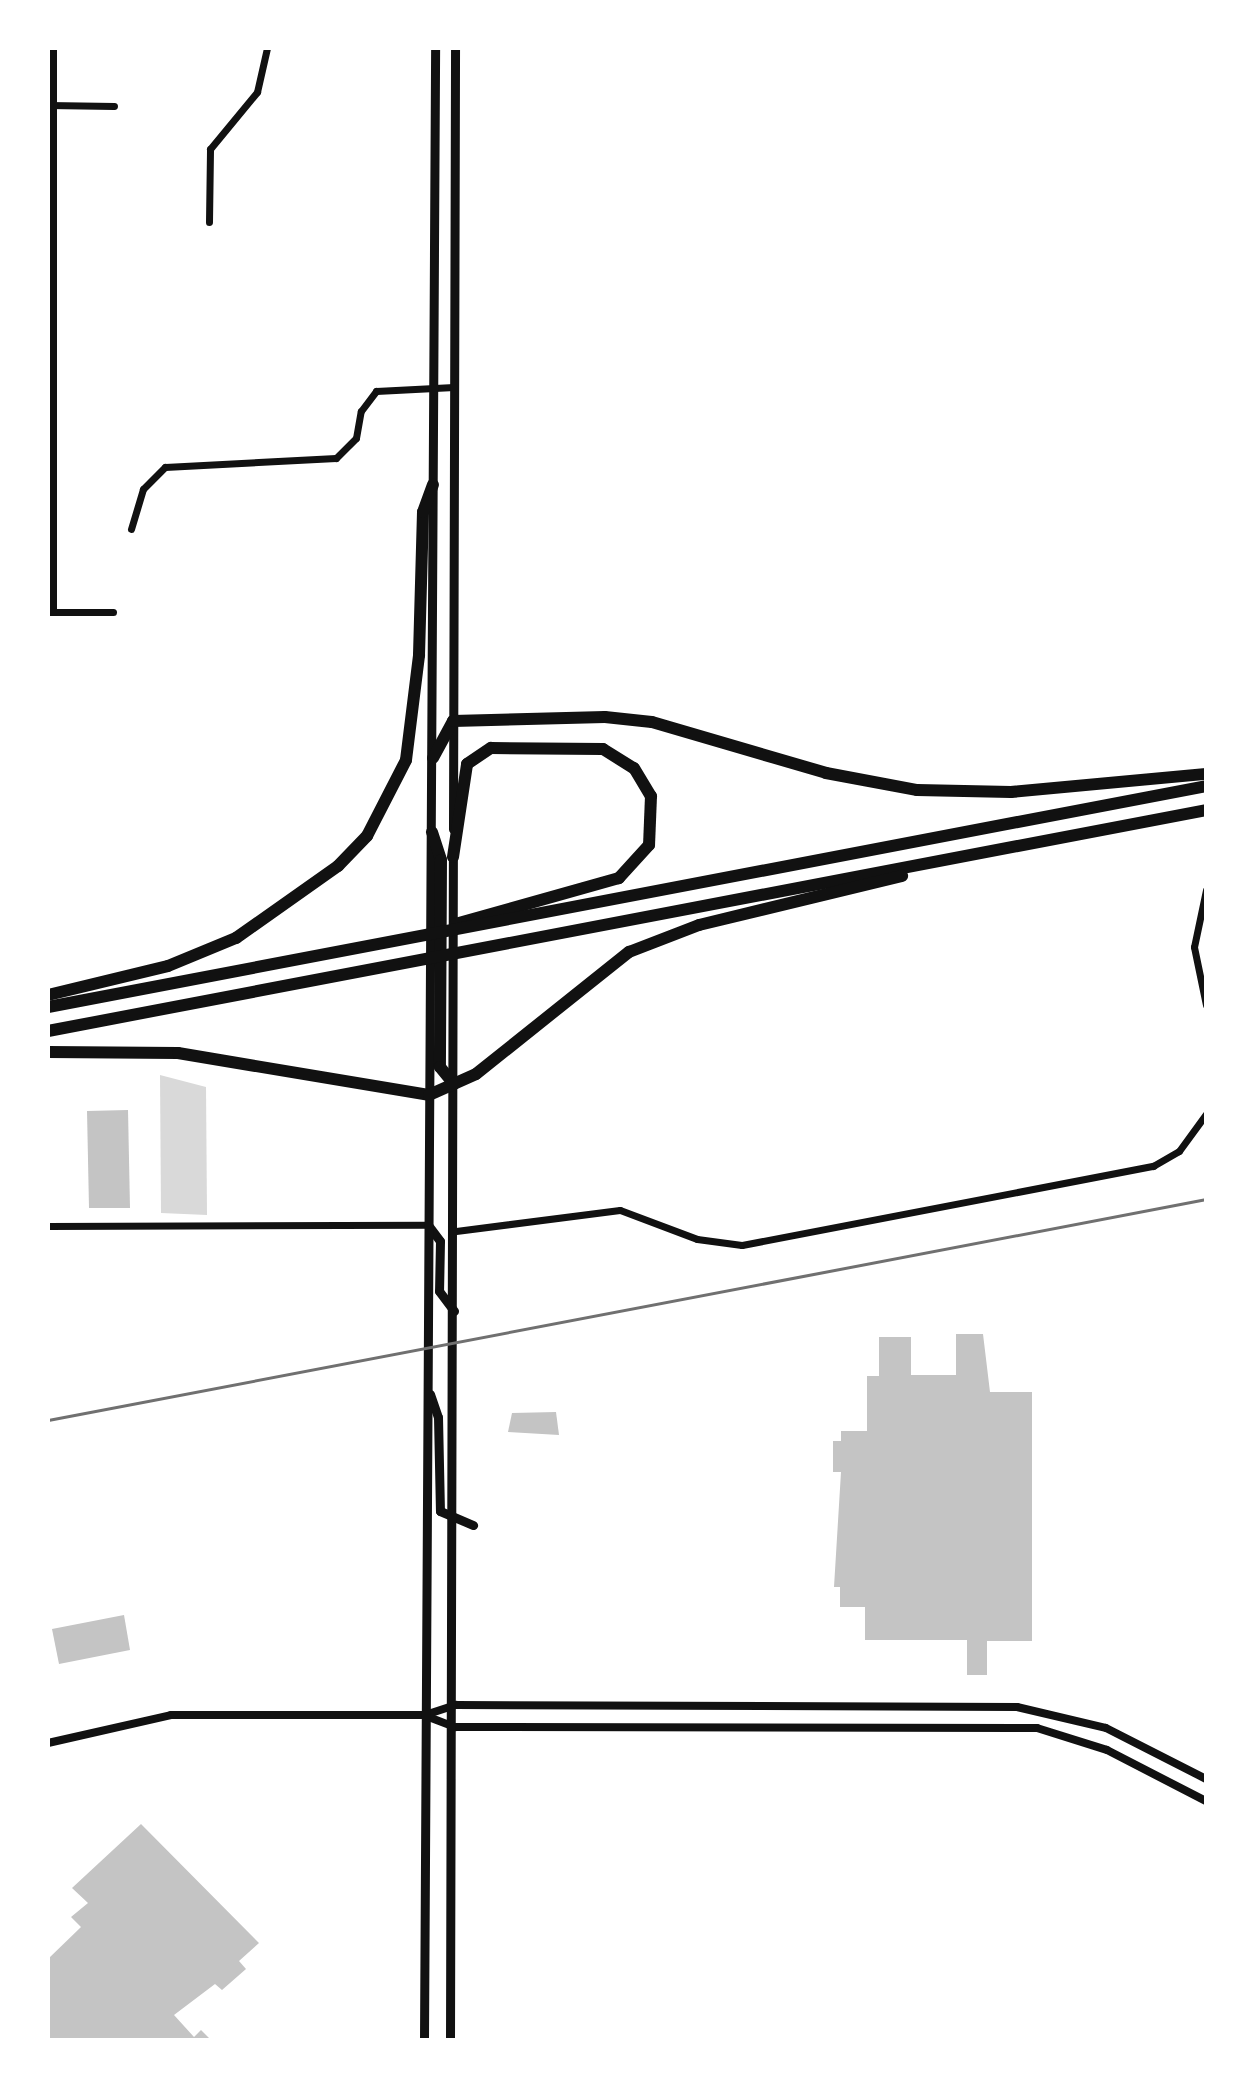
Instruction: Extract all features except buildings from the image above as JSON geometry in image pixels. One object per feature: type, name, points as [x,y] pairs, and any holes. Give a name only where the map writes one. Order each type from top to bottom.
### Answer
[{"type":"highway","points":[[48,995],[168,966],[236,938],[338,866],[367,836],[406,760],[419,655],[423,512],[433,485]]},
{"type":"highway","points":[[433,758],[453,721],[652,722],[826,773],[927,791],[1011,792],[1206,774]]},
{"type":"highway","points":[[416,937],[619,878],[649,845],[651,796],[634,768],[603,749],[491,748],[467,764],[453,857]]},
{"type":"highway","points":[[48,1007],[1206,786]]},
{"type":"highway","points":[[48,1031],[1206,810]]},
{"type":"highway","points":[[432,832],[443,906],[440,1067],[454,1084]]},
{"type":"highway","points":[[48,1052],[178,1053],[429,1095],[454,1084],[603,968],[662,938],[1042,841]]},
{"type":"main road","points":[[432,832],[435,48]]},
{"type":"main road","points":[[443,906],[453,857],[455,48]]},
{"type":"main road","points":[[424,2040],[429,1095],[443,981]]},
{"type":"main road","points":[[450,2040],[456,1705],[452,1518],[456,1231],[454,1084]]},
{"type":"main road","points":[[428,1225],[440,1241],[439,1291],[454,1311]]},
{"type":"main road","points":[[428,1392],[438,1417],[438,1503],[452,1518],[473,1525]]},
{"type":"street","points":[[53,48],[51,612],[113,612]]},
{"type":"street","points":[[209,222],[210,149],[257,92],[267,48]]},
{"type":"street","points":[[51,105],[114,106]]},
{"type":"street","points":[[131,529],[154,476],[198,459],[336,458],[356,438],[361,411],[376,391],[454,387]]},
{"type":"street","points":[[1206,890],[1194,947],[1206,1005]]},
{"type":"street","points":[[456,1231],[620,1210],[697,1239],[742,1245],[1153,1166],[1179,1151],[1206,1114]]},
{"type":"street","points":[[48,1226],[428,1225]]},
{"type":"street","points":[[48,1743],[171,1715],[425,1715],[456,1705],[1017,1707],[1106,1728],[1206,1779]]},
{"type":"street","points":[[425,1715],[455,1727],[994,1724],[1107,1750],[1206,1801]]},
{"type":"shaded area","points":[[160,1075],[206,1087],[207,1215],[161,1213]]},
{"type":"railway","points":[[48,1420],[1206,1199]]}]
